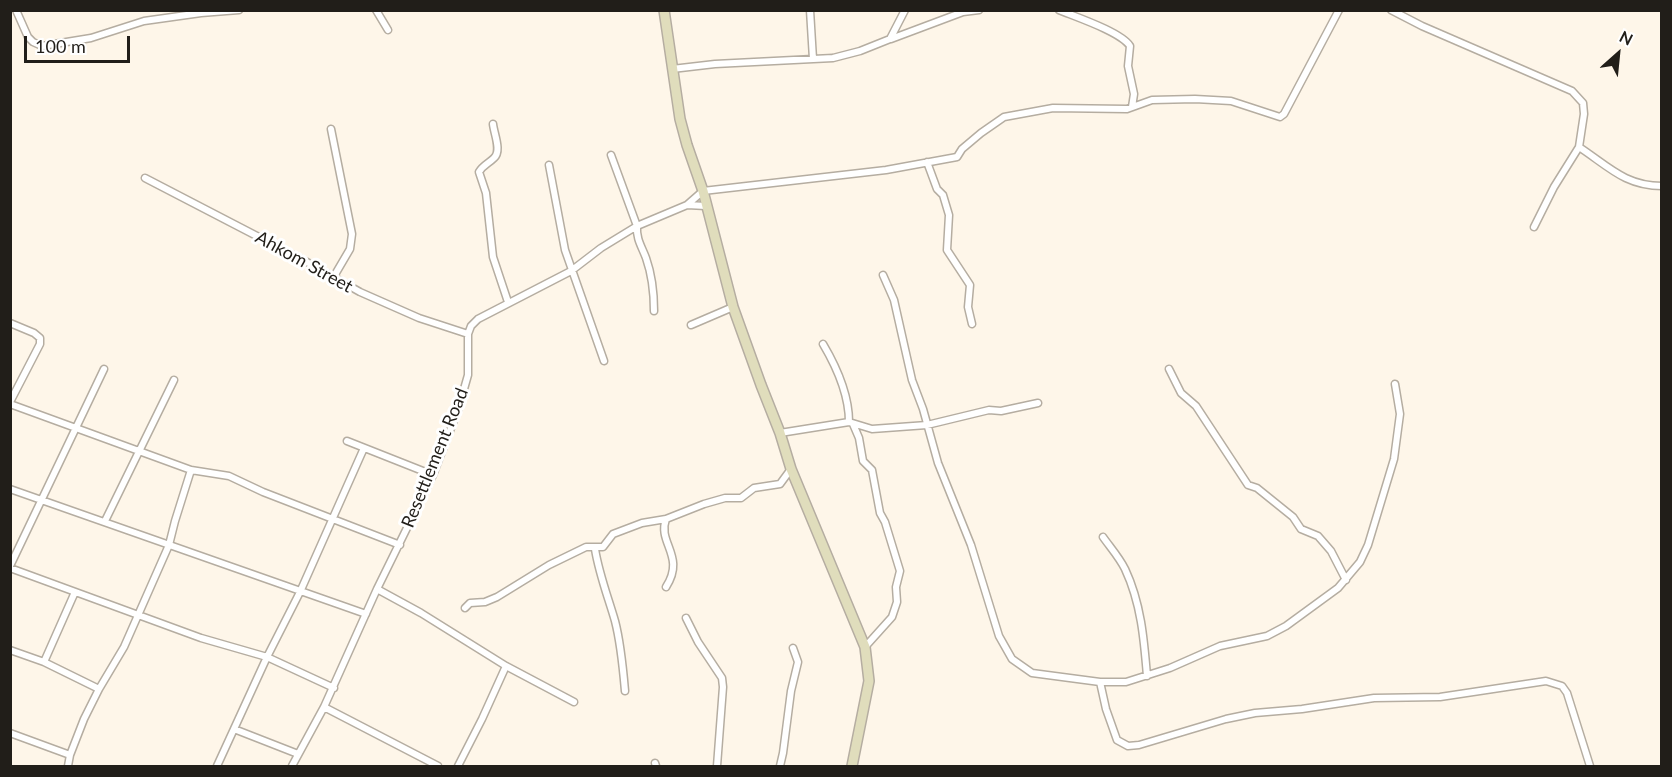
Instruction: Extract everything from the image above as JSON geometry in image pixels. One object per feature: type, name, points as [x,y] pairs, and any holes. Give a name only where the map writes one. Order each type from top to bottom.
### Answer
[{"type":"main road","points":[[664,10],[676,100],[687,145],[703,191],[733,307],[791,469],[865,647],[868,681],[852,766]]},
{"type":"street","points":[[16,10],[22,26],[33,42],[42,46],[92,38],[144,21],[239,10]]},
{"type":"street","points":[[376,10],[388,30]]},
{"type":"street","points":[[810,10],[813,59]]},
{"type":"street","points":[[890,39],[905,10]]},
{"type":"street","points":[[672,69],[715,64],[833,58],[860,51],[963,12],[979,10]]},
{"type":"street","points":[[1059,10],[1128,42],[1130,46],[1128,66],[1134,94],[1132,107]]},
{"type":"street","points":[[468,334],[471,326],[478,319],[571,271],[601,248],[637,226],[687,205],[703,191],[886,170],[957,157],[962,149],[1004,117],[1053,108],[1092,110],[1132,107],[1152,100],[1195,99],[1231,101],[1280,117],[1284,114],[1339,10]]},
{"type":"street","points":[[1391,10],[1422,26],[1572,91],[1583,103],[1584,114],[1579,147],[1534,227]]},
{"type":"street","points":[[493,124],[498,152],[496,157],[479,172],[486,193],[493,257],[508,303]]},
{"type":"street","points":[[331,129],[352,234],[350,249],[333,278]]},
{"type":"street","points":[[1579,147],[1629,181],[1644,186],[1662,186]]},
{"type":"street","points":[[611,156],[637,226],[636,235],[647,259],[654,293],[654,311]]},
{"type":"street","points":[[927,162],[937,189],[943,195],[949,215],[948,250],[970,285],[968,307],[972,324]]},
{"type":"street","points":[[549,165],[565,250],[604,362]]},
{"type":"street","name":"Ahkom Street","points":[[145,178],[390,307],[468,334]]},
{"type":"street","points":[[687,205],[706,206]]},
{"type":"street","points":[[883,275],[894,300],[912,380],[938,463],[971,545],[991,614],[1011,658],[1032,673],[1100,682],[1126,682],[1147,676],[1220,646],[1267,636],[1312,607],[1346,580],[1360,562],[1368,545],[1394,459],[1401,414],[1395,384]]},
{"type":"street","points":[[690,325],[733,307]]},
{"type":"street","points":[[10,323],[40,338],[40,344],[10,404],[191,470],[229,476],[262,492],[400,545]]},
{"type":"street","name":"Resettlement Road","points":[[292,766],[334,688],[377,589],[433,475],[458,410],[468,375],[468,334]]},
{"type":"street","points":[[823,344],[832,359],[846,398],[851,423],[859,438],[863,461],[872,470],[880,513],[885,522],[900,572],[896,587],[897,602],[892,617],[865,647]]},
{"type":"street","points":[[104,369],[10,567],[201,638],[267,657],[334,688]]},
{"type":"street","points":[[1169,369],[1181,393],[1196,406],[1248,484],[1257,488],[1293,517],[1301,529],[1318,536],[1331,551],[1346,580]]},
{"type":"street","points":[[105,521],[174,380]]},
{"type":"street","points":[[780,433],[851,423],[872,429],[927,425],[989,410],[1001,411],[1038,403]]},
{"type":"street","points":[[347,441],[433,475]]},
{"type":"street","points":[[217,766],[300,592],[364,448]]},
{"type":"street","points":[[465,608],[470,603],[485,602],[497,597],[521,580],[558,560],[586,548],[603,547],[613,534],[642,523],[666,519],[725,498],[741,498],[754,488],[780,484],[791,469]]},
{"type":"street","points":[[68,766],[70,755],[99,689],[124,647],[169,545],[191,470]]},
{"type":"street","points":[[10,489],[366,614]]},
{"type":"street","points":[[666,519],[663,526],[672,551],[674,570],[666,587]]},
{"type":"street","points":[[1103,537],[1125,569],[1139,608],[1143,626],[1147,676]]},
{"type":"street","points":[[595,549],[615,623],[626,691]]},
{"type":"street","points":[[377,589],[421,613],[506,666],[574,702]]},
{"type":"street","points":[[44,662],[75,592]]},
{"type":"street","points":[[686,618],[698,642],[722,678],[717,766]]},
{"type":"street","points":[[780,766],[791,691],[798,662],[793,648]]},
{"type":"street","points":[[10,650],[44,662],[99,689]]},
{"type":"street","points":[[458,766],[477,731],[506,666]]},
{"type":"street","points":[[1100,682],[1106,709],[1118,740],[1128,746],[1255,713],[1302,709],[1374,698],[1440,697],[1515,684],[1554,682],[1562,686],[1571,702],[1590,766]]},
{"type":"street","points":[[324,707],[438,766]]},
{"type":"street","points":[[234,729],[298,754]]},
{"type":"street","points":[[10,733],[70,755]]}]
